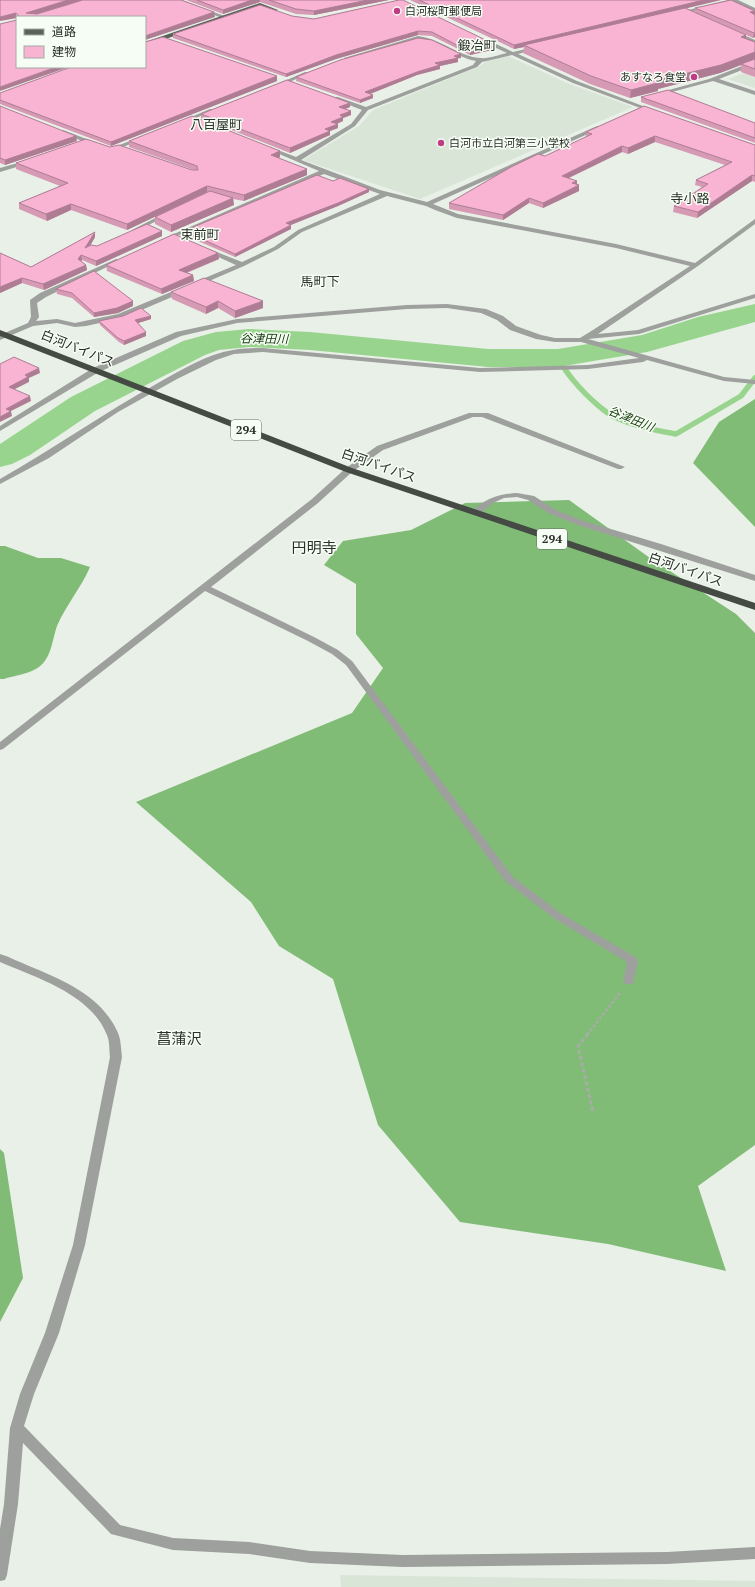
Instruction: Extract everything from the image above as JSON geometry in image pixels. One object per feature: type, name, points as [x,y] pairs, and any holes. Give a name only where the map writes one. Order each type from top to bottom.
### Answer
[{"type":"highway","name":"白河バイパス","points":[[2,335],[348,470],[755,607]]},
{"type":"main road","points":[[146,44],[260,3],[281,12]]},
{"type":"street","points":[[177,0],[224,17]]},
{"type":"street","points":[[670,15],[735,0],[755,10]]},
{"type":"street","points":[[685,12],[692,15]]},
{"type":"street","points":[[727,30],[755,42]]},
{"type":"street","points":[[477,37],[575,82],[657,112]]},
{"type":"street","points":[[164,38],[171,40]]},
{"type":"street","points":[[338,61],[418,38],[429,38],[465,57],[480,61],[542,46]]},
{"type":"street","points":[[296,159],[354,125],[366,108],[475,66],[480,61]]},
{"type":"street","points":[[651,96],[713,79],[755,63]]},
{"type":"street","points":[[272,87],[316,70]]},
{"type":"street","points":[[279,79],[294,84]]},
{"type":"street","points":[[713,79],[755,93]]},
{"type":"street","points":[[330,96],[366,108]]},
{"type":"street","points":[[628,102],[643,98]]},
{"type":"street","points":[[177,124],[220,107]]},
{"type":"street","points":[[635,110],[642,107]]},
{"type":"street","points":[[191,118],[198,121]]},
{"type":"street","points":[[428,204],[606,123]]},
{"type":"street","points":[[57,130],[111,150],[148,136]]},
{"type":"street","points":[[79,144],[86,141]]},
{"type":"street","points":[[261,145],[298,161],[388,193],[428,204],[457,216],[616,246],[696,265]]},
{"type":"street","points":[[119,147],[126,150]]},
{"type":"street","points":[[0,170],[34,160]]},
{"type":"street","points":[[157,243],[170,235],[326,171]]},
{"type":"street","points":[[2,335],[31,324],[57,321],[75,325],[120,316],[242,265],[276,248],[300,231],[388,193]]},
{"type":"street","points":[[230,201],[243,205]]},
{"type":"street","points":[[127,233],[149,226],[174,211]]},
{"type":"street","points":[[584,339],[696,265],[755,221]]},
{"type":"street","points":[[170,235],[187,241]]},
{"type":"street","points":[[201,247],[242,265]]},
{"type":"street","points":[[31,324],[35,317],[33,302],[42,295],[128,256]]},
{"type":"street","points":[[0,429],[100,372],[179,334],[237,321],[408,307],[447,306],[483,311],[500,318],[513,328],[539,337],[555,340],[584,339],[639,332],[755,296]]},
{"type":"street","points":[[584,339],[647,359],[724,379],[755,382]]},
{"type":"street","points":[[0,482],[46,456],[146,390],[213,358],[233,352],[263,350],[480,370],[588,367],[647,359]]},
{"type":"street","points":[[0,747],[315,501],[348,470],[380,448],[472,415],[485,415],[621,467]]},
{"type":"street","points":[[475,513],[490,501],[503,496],[517,495],[531,498],[553,512],[581,523],[658,546],[755,578]]},
{"type":"street","points":[[204,587],[311,639],[335,652],[349,663],[377,699],[508,879],[531,899],[633,961],[629,981]]},
{"type":"street","points":[[0,958],[75,991],[99,1013],[113,1033],[116,1057],[79,1245],[52,1333],[27,1394],[17,1428],[11,1504],[0,1575]]},
{"type":"street","points":[[17,1428],[116,1530],[173,1544],[249,1548],[310,1557],[403,1561],[667,1558],[755,1553]]},
{"type":"path","points":[[593,1112],[578,1046],[629,981]]},
{"type":"shaded area","name":"白河市立白河第三小学校","points":[[508,56],[567,83],[633,107],[420,199],[303,160],[359,126],[373,110],[480,66],[488,60]]},
{"type":"shaded area","points":[[755,69],[755,88],[728,79]]},
{"type":"shaded area","points":[[340,1575],[755,1581],[755,1587],[341,1587]]},
{"type":"green space","points":[[755,399],[755,527],[693,463],[719,422]]},
{"type":"green space","points":[[569,500],[650,558],[736,614],[755,633],[755,1145],[698,1186],[726,1271],[608,1244],[460,1222],[378,1125],[333,979],[279,946],[251,902],[136,802],[352,713],[383,668],[356,634],[356,584],[324,565],[343,541],[411,530],[465,503]]},
{"type":"green space","points":[[0,546],[5,546],[38,558],[61,558],[90,567],[57,626],[47,658],[39,667],[32,671],[4,679],[0,679]]},
{"type":"green space","points":[[0,1149],[4,1153],[23,1278],[0,1322]]},
{"type":"building","points":[[0,0],[68,0],[26,13],[37,14],[83,0],[181,0],[214,12],[146,36],[146,16],[18,16],[16,13],[0,17]]},
{"type":"building","points":[[197,0],[252,0],[223,10]]},
{"type":"building","points":[[269,0],[368,0],[314,11],[296,9]]},
{"type":"building","points":[[403,0],[496,45],[470,52],[432,32],[418,31],[336,55],[286,74],[173,34],[260,5],[292,16],[314,19]]},
{"type":"building","points":[[419,0],[704,0],[514,45]]},
{"type":"building","points":[[731,0],[755,11],[750,12],[755,15],[755,33],[695,8]]},
{"type":"building","points":[[685,8],[746,35],[741,37],[755,42],[755,52],[721,65],[655,81],[658,83],[631,90],[591,76],[524,45]]},
{"type":"building","points":[[16,20],[16,68],[53,68],[0,87],[0,24]]},
{"type":"building","points":[[163,37],[277,76],[111,142],[0,100],[0,93],[68,68],[146,68],[146,42]]},
{"type":"building","points":[[418,38],[432,40],[461,54],[454,56],[458,58],[435,63],[440,65],[417,72],[365,92],[373,95],[360,100],[296,77],[340,60]]},
{"type":"building","points":[[755,59],[755,69],[741,64]]},
{"type":"building","points":[[287,80],[350,103],[339,107],[351,111],[340,115],[343,117],[331,122],[338,124],[325,129],[330,131],[290,148],[201,114]]},
{"type":"building","points":[[668,90],[755,123],[755,138],[641,97]]},
{"type":"building","points":[[0,106],[76,136],[5,160],[0,158]]},
{"type":"building","points":[[644,106],[755,145],[755,176],[752,175],[698,212],[674,206],[708,184],[696,180],[732,162],[655,136],[628,148],[622,146],[562,176],[577,181],[572,183],[579,185],[543,203],[529,198],[503,215],[449,203],[511,167],[538,154],[545,156],[592,134],[586,132]]},
{"type":"building","points":[[192,116],[280,151],[271,155],[307,169],[244,195],[207,186],[127,224],[71,204],[46,214],[19,203],[68,183],[16,163],[86,139],[110,147],[119,145],[192,170],[198,170],[197,166],[129,141]]},
{"type":"building","points":[[317,175],[333,181],[340,178],[369,189],[338,203],[286,223],[291,225],[235,254],[184,231]]},
{"type":"building","points":[[210,191],[233,198],[171,225],[155,217]]},
{"type":"building","points":[[147,224],[162,231],[96,261],[81,255],[78,259],[86,265],[43,284],[22,278],[0,287],[0,253],[31,267],[95,232],[85,248],[91,245],[97,246]]},
{"type":"building","points":[[174,234],[218,253],[179,270],[193,275],[161,289],[106,265]]},
{"type":"building","points":[[94,271],[133,301],[117,308],[94,313],[72,293],[56,289]]},
{"type":"building","points":[[204,278],[263,301],[235,311],[218,301],[206,307],[171,292]]},
{"type":"building","points":[[141,308],[151,316],[135,320],[146,332],[124,341],[118,338],[99,321],[123,316]]},
{"type":"building","points":[[14,357],[39,368],[25,375],[28,377],[9,387],[30,396],[6,409],[11,411],[0,417],[0,364]]},
{"type":"waterway","name":"谷津田川","points":[[0,457],[18,448],[83,404],[194,348],[216,341],[249,338],[310,341],[488,358],[558,358],[572,357],[647,343],[709,324],[755,313]]},
{"type":"waterway","name":"谷津田川","points":[[558,358],[567,372],[585,394],[605,411],[629,423],[676,434],[741,396],[755,378]]},
{"type":"place","name":"白河桜町郵便局","points":[[397,11]]},
{"type":"place","name":"あすなろ食堂","points":[[694,77]]},
{"type":"place","name":"白河市立白河第三小学校","points":[[441,143]]},
{"type":"district","name":"鍛冶町","points":[[477,45]]},
{"type":"district","name":"八百屋町","points":[[216,124]]},
{"type":"district","name":"寺小路","points":[[690,198]]},
{"type":"district","name":"束前町","points":[[200,234]]},
{"type":"district","name":"馬町下","points":[[320,281]]},
{"type":"district","name":"円明寺","points":[[314,548]]},
{"type":"district","name":"菖蒲沢","points":[[179,1039]]}]
